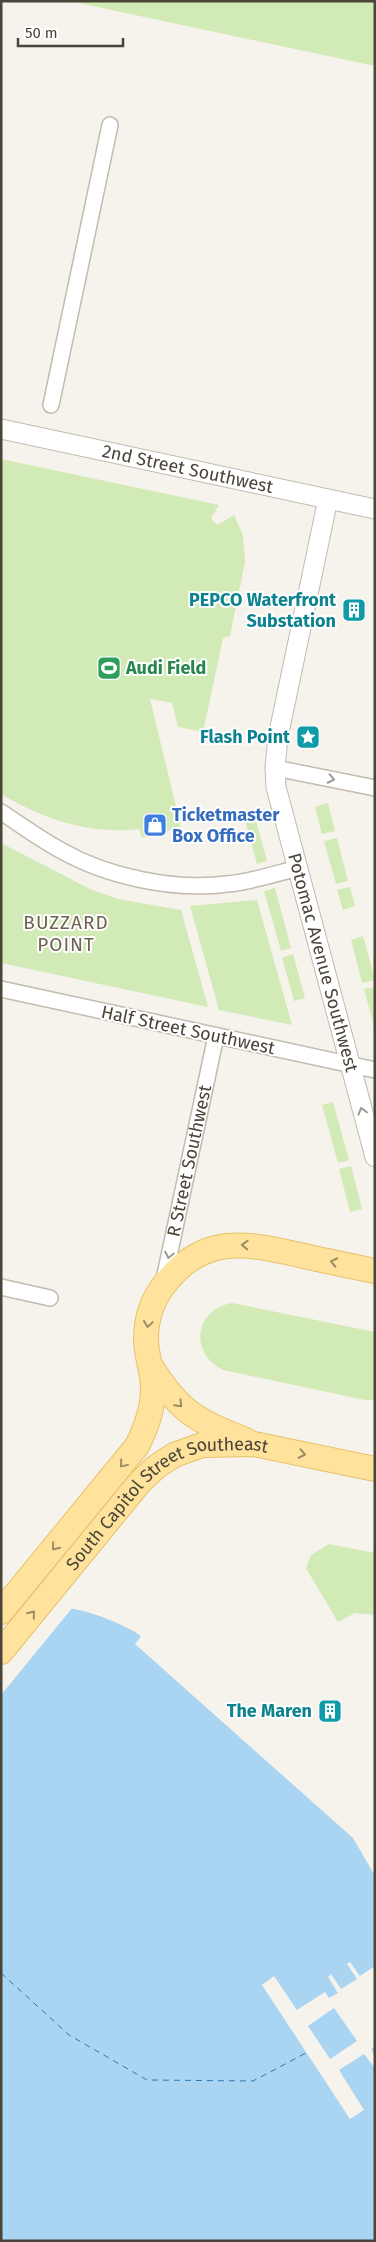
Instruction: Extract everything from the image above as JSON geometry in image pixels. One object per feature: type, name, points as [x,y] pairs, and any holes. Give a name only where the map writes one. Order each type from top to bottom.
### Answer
[{"type":"main road","points":[[1,1612],[131,1455],[142,1435],[153,1399],[147,1352],[147,1326],[153,1304],[162,1286],[178,1268],[197,1255],[215,1248],[242,1244],[375,1271]]},
{"type":"main road","points":[[150,1365],[171,1395],[188,1413],[207,1424],[254,1444]]},
{"type":"main road","name":"South Capitol Street Southeast","points":[[1,1652],[148,1474],[174,1455],[202,1445],[254,1444],[375,1469]]},
{"type":"street","points":[[51,405],[110,125]]},
{"type":"street","name":"2nd Street Southwest","points":[[1,429],[375,509]]},
{"type":"street","points":[[328,499],[278,737],[275,768],[375,788]]},
{"type":"street","name":"Potomac Avenue Southwest","points":[[275,768],[278,794],[375,1157]]},
{"type":"street","points":[[1,812],[75,858],[109,870],[154,882],[182,886],[227,885],[298,868]]},
{"type":"street","name":"Half Street Southwest","points":[[1,989],[375,1070]]},
{"type":"street","name":"R Street Southwest","points":[[162,1286],[216,1036]]},
{"type":"street","points":[[1,1287],[50,1298]]},
{"type":"green space","points":[[69,1],[375,1],[375,66]]},
{"type":"green space","name":"Audi Field","points":[[1,459],[219,505],[211,518],[217,525],[234,515],[243,535],[245,562],[230,636],[223,638],[203,732],[178,727],[172,703],[150,699],[181,827],[142,838],[139,829],[103,830],[50,818],[1,794]]},
{"type":"green space","points":[[328,803],[335,831],[322,834],[315,807]]},
{"type":"green space","points":[[253,810],[267,861],[257,864],[243,813]]},
{"type":"green space","points":[[337,838],[348,881],[336,884],[324,841]]},
{"type":"green space","points":[[1,843],[90,889],[118,899],[181,910],[208,1007],[1,963]]},
{"type":"green space","points":[[350,887],[355,906],[343,910],[337,890]]},
{"type":"green space","points":[[275,888],[291,948],[281,951],[264,891]]},
{"type":"green space","points":[[257,900],[292,1025],[219,1010],[190,906]]},
{"type":"green space","points":[[363,936],[375,980],[362,983],[351,940]]},
{"type":"green space","points":[[293,954],[305,998],[294,1001],[282,958]]},
{"type":"green space","points":[[375,987],[375,1030],[364,989]]},
{"type":"green space","points":[[333,1102],[349,1160],[338,1163],[322,1105]]},
{"type":"green space","points":[[351,1166],[362,1209],[350,1212],[339,1169]]},
{"type":"green space","points":[[232,1303],[375,1332],[375,1400],[365,1400],[223,1370],[212,1363],[201,1343],[200,1333],[203,1323],[219,1307]]},
{"type":"green space","points":[[329,1544],[375,1553],[375,1615],[355,1613],[338,1622],[306,1568],[311,1555]]},
{"type":"water","points":[[1,1592],[16,1608],[60,1607],[80,1610],[114,1621],[141,1636],[135,1644],[353,1838],[375,1876],[375,2241],[1,2241]]},
{"type":"pier","points":[[1,1590],[17,1606],[46,1604],[73,1607],[1,1695]]},
{"type":"pier","points":[[350,1962],[360,1976],[375,1966],[375,2047],[371,2049],[375,2056],[375,2068],[364,2054],[339,2070],[364,2110],[350,2119],[262,1985],[274,1976],[297,2010],[325,1992],[329,1998],[338,1993],[328,1977],[331,1974],[341,1989],[357,1979],[347,1964]],"holes":[[[334,2008],[357,2041],[330,2059],[308,2026]]]},
{"type":"ferry route","points":[[1,1973],[69,2035],[147,2080],[253,2081],[306,2053]]},
{"type":"place","name":"PEPCO Waterfront Substation","points":[[354,610]]},
{"type":"place","name":"Audi Field","points":[[109,668]]},
{"type":"place","name":"Flash Point","points":[[308,737]]},
{"type":"place","name":"Ticketmaster Box Office","points":[[155,825]]},
{"type":"place","name":"The Maren","points":[[330,1711]]},
{"type":"district","name":"BUZZARD POINT","points":[[66,933]]}]
